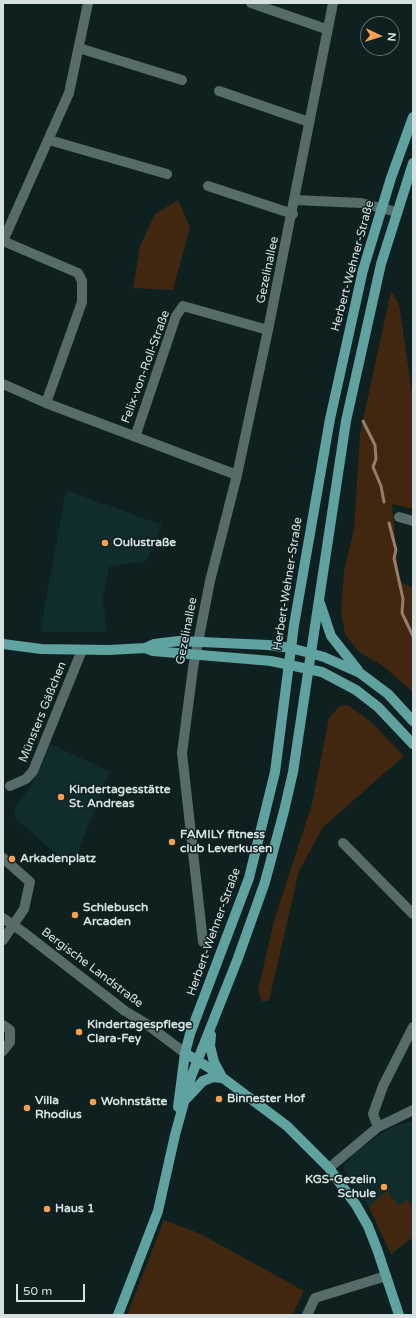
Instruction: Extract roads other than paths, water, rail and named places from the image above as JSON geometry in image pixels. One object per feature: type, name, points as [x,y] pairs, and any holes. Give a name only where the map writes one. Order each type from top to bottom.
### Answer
[{"type":"main road","name":"Herbert-Wehner-Straße","points":[[175,1135],[185,1052],[198,1011],[249,878],[275,772],[288,664],[330,419],[363,270],[381,207],[411,128],[413,117]]},
{"type":"main road","points":[[118,1315],[156,1216],[175,1135],[198,1060],[238,958],[269,868],[293,772],[346,421],[381,264],[413,163]]},
{"type":"main road","points":[[319,600],[331,636],[360,673]]},
{"type":"main road","points":[[145,648],[154,644],[166,642],[198,642],[268,645],[291,648],[311,653],[360,673],[388,694],[413,721]]},
{"type":"main road","points":[[3,644],[41,649],[82,650],[145,648],[154,651],[247,658],[308,668],[334,677],[356,690],[397,725],[413,744]]},
{"type":"main road","points":[[211,1029],[210,1046],[214,1062],[222,1078]]},
{"type":"main road","points":[[185,1052],[287,1126],[329,1168],[366,1222],[377,1249],[399,1315]]},
{"type":"main road","points":[[185,1102],[203,1081],[213,1077],[222,1078]]},
{"type":"street","points":[[46,403],[82,302],[82,281],[78,273],[3,241],[69,93],[88,3]]},
{"type":"street","points":[[251,3],[326,29]]},
{"type":"street","name":"Gezelinallee","points":[[203,942],[182,753],[198,642],[212,574],[237,475],[268,330],[295,200],[326,29],[333,3]]},
{"type":"street","points":[[79,48],[182,80]]},
{"type":"street","points":[[219,91],[309,122]]},
{"type":"street","points":[[49,140],[167,174]]},
{"type":"street","points":[[208,186],[292,214]]},
{"type":"street","points":[[295,200],[361,203],[397,212]]},
{"type":"street","name":"Felix-von-Roll-Straße","points":[[135,437],[176,316],[183,306],[268,330]]},
{"type":"street","name":"Felix-von-Roll-Straße","points":[[3,384],[46,403],[237,475]]},
{"type":"street","points":[[399,517],[413,521]]},
{"type":"street","name":"Münsters Gäßchen","points":[[5,786],[26,779],[33,771],[82,650]]},
{"type":"street","points":[[343,843],[413,914]]},
{"type":"street","points":[[3,858],[30,882],[24,909],[14,927],[3,940]]},
{"type":"street","name":"Bergische Landstraße","points":[[3,918],[125,1011],[145,1023],[185,1052]]},
{"type":"street","points":[[3,1025],[10,1030],[10,1042],[3,1051]]},
{"type":"street","points":[[378,1127],[374,1114],[383,1086],[413,1027]]},
{"type":"street","points":[[329,1168],[378,1127],[413,1110]]},
{"type":"street","points":[[306,1315],[315,1298],[386,1276]]},
{"type":"waterway","points":[[363,421],[375,445],[376,459],[373,467],[381,486],[384,502]]},
{"type":"waterway","points":[[389,523],[396,550],[394,558],[403,599],[402,613],[413,636]]},
{"type":"place","name":"Oulustraße","points":[[105,543]]},
{"type":"place","name":"Kindertagesstätte St. Andreas","points":[[61,797]]},
{"type":"place","name":"FAMILY fitness club Leverkusen","points":[[172,842]]},
{"type":"place","name":"Arkadenplatz","points":[[12,859]]},
{"type":"place","name":"Schlebusch Arcaden","points":[[75,915]]},
{"type":"place","name":"Kindertagespflege Clara-Fey","points":[[79,1032]]},
{"type":"place","name":"Binnester Hof","points":[[219,1099]]},
{"type":"place","name":"Wohnstätte","points":[[93,1102]]},
{"type":"place","name":"Villa Rhodius","points":[[27,1108]]},
{"type":"place","name":"KGS-Gezelin Schule","points":[[384,1187]]},
{"type":"place","name":"Haus 1","points":[[47,1209]]}]
